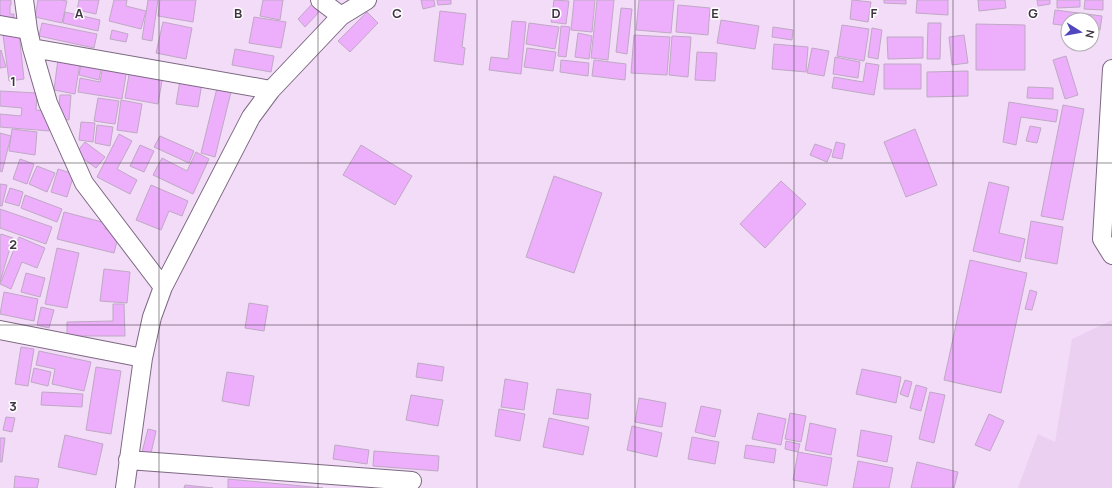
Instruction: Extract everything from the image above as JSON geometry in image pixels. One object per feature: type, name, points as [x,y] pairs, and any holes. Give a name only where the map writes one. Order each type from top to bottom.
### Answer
[{"type":"street","points":[[24,0],[32,48],[48,103],[84,183],[163,287]]},
{"type":"street","points":[[320,0],[340,16]]},
{"type":"street","points":[[125,488],[142,358],[152,316],[163,287],[251,117],[271,90],[340,16],[367,0]]},
{"type":"street","points":[[0,25],[28,30]]},
{"type":"street","points":[[32,48],[271,90]]},
{"type":"street","points":[[1112,69],[1102,240],[1112,255]]},
{"type":"street","points":[[0,330],[142,358]]},
{"type":"street","points":[[128,460],[412,481]]},
{"type":"shaded area","points":[[1112,320],[1112,488],[1018,488],[1038,434],[1055,442],[1072,339]]},
{"type":"building","points":[[0,0],[11,0],[10,14],[14,14],[14,21],[0,21]]},
{"type":"building","points":[[38,0],[67,1],[62,23],[35,17]]},
{"type":"building","points":[[79,0],[99,0],[96,14],[77,10]]},
{"type":"building","points":[[114,0],[127,0],[126,6],[146,11],[141,29],[109,21]]},
{"type":"building","points":[[148,0],[158,0],[152,41],[142,39]]},
{"type":"building","points":[[160,0],[196,0],[193,22],[158,16]]},
{"type":"building","points":[[263,0],[283,0],[280,20],[260,16]]},
{"type":"building","points":[[421,0],[434,0],[435,6],[423,9]]},
{"type":"building","points":[[437,0],[451,0],[451,4],[438,5]]},
{"type":"building","points":[[554,0],[569,1],[566,24],[551,22]]},
{"type":"building","points":[[574,0],[595,0],[592,32],[571,30]]},
{"type":"building","points":[[597,0],[614,0],[608,60],[591,58]]},
{"type":"building","points":[[639,0],[674,0],[671,33],[636,30]]},
{"type":"building","points":[[852,0],[871,2],[868,22],[850,19]]},
{"type":"building","points":[[884,0],[906,0],[906,4],[884,3]]},
{"type":"building","points":[[917,0],[948,0],[948,15],[916,13]]},
{"type":"building","points":[[978,0],[1005,0],[1006,8],[979,11]]},
{"type":"building","points":[[1037,0],[1050,0],[1050,4],[1038,6]]},
{"type":"building","points":[[1057,0],[1080,0],[1080,7],[1057,8]]},
{"type":"building","points":[[1085,0],[1103,0],[1103,10],[1084,9]]},
{"type":"building","points":[[313,3],[321,10],[305,27],[298,19]]},
{"type":"building","points":[[678,5],[710,8],[708,35],[676,32]]},
{"type":"building","points":[[621,8],[632,9],[627,54],[616,52]]},
{"type":"building","points":[[1055,10],[1071,12],[1060,12],[1060,25],[1053,24]]},
{"type":"building","points":[[440,11],[466,14],[462,47],[465,48],[463,65],[434,61]]},
{"type":"building","points":[[65,12],[100,20],[98,31],[63,23]]},
{"type":"building","points":[[367,12],[378,23],[350,52],[338,41]]},
{"type":"building","points":[[1100,16],[1102,16],[1100,30]]},
{"type":"building","points":[[254,17],[286,22],[281,48],[249,43]]},
{"type":"building","points":[[721,20],[759,26],[755,49],[717,43]]},
{"type":"building","points":[[512,21],[526,22],[521,74],[489,70],[491,57],[508,59]]},
{"type":"building","points":[[163,22],[192,28],[186,59],[156,53]]},
{"type":"building","points":[[42,23],[97,34],[94,48],[39,36]]},
{"type":"building","points":[[529,23],[559,27],[555,49],[526,44]]},
{"type":"building","points":[[928,23],[941,23],[940,59],[927,59]]},
{"type":"building","points":[[976,24],[1025,25],[1025,70],[976,70]]},
{"type":"building","points":[[842,25],[869,29],[864,61],[837,56]]},
{"type":"building","points":[[561,26],[570,27],[566,57],[558,56]]},
{"type":"building","points":[[773,27],[793,30],[792,40],[772,37]]},
{"type":"building","points":[[872,28],[882,30],[878,59],[868,57]]},
{"type":"building","points":[[112,30],[128,34],[126,42],[110,39]]},
{"type":"building","points":[[19,33],[24,79],[9,81],[3,35]]},
{"type":"building","points":[[578,33],[592,36],[589,59],[575,57]]},
{"type":"building","points":[[634,35],[670,37],[667,75],[631,73]]},
{"type":"building","points":[[964,35],[968,63],[952,65],[949,37]]},
{"type":"building","points":[[672,36],[691,37],[688,77],[669,75]]},
{"type":"building","points":[[887,37],[923,37],[923,58],[888,59]]},
{"type":"building","points":[[774,44],[808,47],[806,72],[772,69]]},
{"type":"building","points":[[527,48],[556,52],[553,71],[524,67]]},
{"type":"building","points":[[812,48],[829,51],[824,76],[807,73]]},
{"type":"building","points":[[235,49],[274,56],[271,72],[232,65]]},
{"type":"building","points":[[1,50],[6,67],[0,68],[0,51]]},
{"type":"building","points":[[697,52],[717,53],[715,81],[695,80]]},
{"type":"building","points":[[1066,56],[1078,95],[1065,99],[1053,60]]},
{"type":"building","points":[[835,57],[860,62],[858,78],[833,74]]},
{"type":"building","points":[[58,59],[80,63],[75,94],[54,90]]},
{"type":"building","points":[[561,60],[589,63],[588,76],[560,72]]},
{"type":"building","points":[[594,60],[626,64],[625,80],[592,76]]},
{"type":"building","points":[[866,63],[879,65],[874,95],[832,88],[834,77],[863,82]]},
{"type":"building","points":[[81,64],[101,69],[99,80],[79,75]]},
{"type":"building","points":[[884,64],[921,64],[921,89],[884,89]]},
{"type":"building","points":[[103,66],[127,69],[122,99],[78,92],[80,78],[100,82]]},
{"type":"building","points":[[130,69],[163,75],[158,104],[125,98]]},
{"type":"building","points":[[968,71],[968,96],[927,97],[927,72]]},
{"type":"building","points":[[180,80],[202,83],[198,107],[176,104]]},
{"type":"building","points":[[218,84],[232,88],[215,157],[201,153]]},
{"type":"building","points":[[1028,87],[1053,88],[1053,99],[1027,98]]},
{"type":"building","points":[[0,91],[37,93],[36,110],[50,111],[49,131],[0,127],[0,114],[21,116],[22,108],[0,106]]},
{"type":"building","points":[[60,95],[71,95],[69,120],[58,119]]},
{"type":"building","points":[[98,98],[119,101],[115,124],[94,121]]},
{"type":"building","points":[[121,100],[142,104],[137,133],[117,130]]},
{"type":"building","points":[[1009,102],[1058,110],[1056,122],[1021,117],[1016,145],[1003,142]]},
{"type":"building","points":[[1063,105],[1084,109],[1063,220],[1041,216]]},
{"type":"building","points":[[81,122],[95,123],[93,142],[79,140]]},
{"type":"building","points":[[97,125],[113,127],[110,146],[95,143]]},
{"type":"building","points":[[1030,126],[1041,128],[1037,143],[1026,141]]},
{"type":"building","points":[[12,129],[37,132],[35,155],[9,151]]},
{"type":"building","points":[[915,129],[937,185],[906,197],[884,142]]},
{"type":"building","points":[[0,133],[11,136],[2,172],[0,171]]},
{"type":"building","points":[[119,134],[132,141],[117,169],[137,180],[130,194],[97,177]]},
{"type":"building","points":[[160,136],[194,151],[189,163],[154,147]]},
{"type":"building","points":[[85,142],[105,157],[96,168],[76,153]]},
{"type":"building","points":[[836,142],[845,144],[842,159],[832,157]]},
{"type":"building","points":[[815,144],[832,150],[827,162],[810,155]]},
{"type":"building","points":[[140,145],[154,151],[144,172],[130,166]]},
{"type":"building","points":[[361,145],[412,176],[395,205],[343,175]]},
{"type":"building","points":[[196,152],[209,159],[193,194],[153,175],[162,158],[187,171]]},
{"type":"building","points":[[20,159],[34,164],[27,184],[13,179]]},
{"type":"building","points":[[37,166],[55,173],[47,192],[29,184]]},
{"type":"building","points":[[58,169],[74,174],[67,197],[51,192]]},
{"type":"building","points":[[554,176],[602,193],[574,273],[526,257]]},
{"type":"building","points":[[781,181],[806,204],[765,248],[740,224]]},
{"type":"building","points":[[989,182],[1009,187],[999,233],[1025,239],[1020,262],[973,251]]},
{"type":"building","points":[[0,184],[7,185],[2,206],[0,206]]},
{"type":"building","points":[[151,185],[188,201],[182,216],[169,211],[161,230],[136,220]]},
{"type":"building","points":[[10,188],[23,192],[19,206],[5,202]]},
{"type":"building","points":[[25,195],[62,209],[57,222],[21,208]]},
{"type":"building","points":[[0,209],[52,227],[46,244],[0,228]]},
{"type":"building","points":[[64,212],[106,223],[105,229],[119,233],[114,253],[57,239]]},
{"type":"building","points":[[1031,221],[1063,227],[1057,264],[1025,258]]},
{"type":"building","points":[[1,234],[13,238],[0,282],[0,236]]},
{"type":"building","points":[[19,237],[45,248],[37,268],[22,262],[11,289],[0,284]]},
{"type":"building","points":[[57,248],[79,253],[67,308],[45,304]]},
{"type":"building","points":[[970,260],[1027,273],[1001,393],[944,380]]},
{"type":"building","points":[[104,269],[130,272],[127,303],[100,301]]},
{"type":"building","points":[[26,273],[45,278],[40,297],[21,292]]},
{"type":"building","points":[[1030,290],[1037,292],[1032,310],[1025,309]]},
{"type":"building","points":[[4,292],[38,299],[34,321],[0,314]]},
{"type":"building","points":[[249,303],[268,306],[264,331],[245,328]]},
{"type":"building","points":[[113,304],[124,304],[125,336],[67,336],[67,322],[113,321]]},
{"type":"building","points":[[41,307],[54,310],[49,328],[37,325]]},
{"type":"building","points":[[21,347],[34,349],[28,386],[15,384]]},
{"type":"building","points":[[39,351],[91,362],[84,391],[52,384],[55,369],[36,365]]},
{"type":"building","points":[[418,363],[444,367],[442,381],[416,377]]},
{"type":"building","points":[[96,367],[121,371],[111,434],[86,430]]},
{"type":"building","points":[[34,368],[51,372],[48,386],[31,382]]},
{"type":"building","points":[[862,369],[901,377],[896,403],[856,394]]},
{"type":"building","points":[[227,372],[254,376],[249,406],[222,401]]},
{"type":"building","points":[[505,379],[528,383],[524,410],[501,407]]},
{"type":"building","points":[[905,380],[912,382],[908,397],[900,394]]},
{"type":"building","points":[[916,385],[927,388],[921,411],[910,408]]},
{"type":"building","points":[[557,389],[591,394],[588,419],[553,414]]},
{"type":"building","points":[[42,392],[83,394],[82,407],[41,405]]},
{"type":"building","points":[[930,392],[945,395],[934,443],[919,439]]},
{"type":"building","points":[[411,395],[443,400],[438,426],[406,420]]},
{"type":"building","points":[[639,398],[666,403],[662,427],[635,422]]},
{"type":"building","points":[[701,406],[721,410],[715,437],[695,432]]},
{"type":"building","points":[[499,409],[525,414],[520,441],[495,436]]},
{"type":"building","points":[[758,413],[786,419],[781,445],[752,439]]},
{"type":"building","points":[[790,413],[806,416],[801,442],[785,439]]},
{"type":"building","points":[[989,414],[1004,421],[990,451],[975,445]]},
{"type":"building","points":[[6,417],[15,418],[12,432],[3,430]]},
{"type":"building","points":[[549,418],[589,427],[583,455],[543,447]]},
{"type":"building","points":[[810,423],[836,429],[831,455],[805,450]]},
{"type":"building","points":[[632,426],[662,433],[657,457],[627,450]]},
{"type":"building","points":[[148,429],[156,431],[150,458],[141,456]]},
{"type":"building","points":[[861,430],[892,436],[887,462],[857,456]]},
{"type":"building","points":[[65,435],[103,444],[96,475],[58,467]]},
{"type":"building","points":[[692,437],[719,442],[715,464],[688,459]]},
{"type":"building","points":[[0,438],[5,438],[2,462],[0,462]]},
{"type":"building","points":[[786,441],[800,444],[798,452],[785,449]]},
{"type":"building","points":[[335,445],[369,450],[367,464],[333,459]]},
{"type":"building","points":[[746,445],[776,449],[774,463],[744,458]]},
{"type":"building","points":[[374,451],[439,456],[438,471],[373,466]]},
{"type":"building","points":[[798,452],[832,458],[827,486],[793,480]]},
{"type":"building","points":[[858,461],[893,468],[889,488],[853,488]]},
{"type":"building","points":[[917,462],[958,472],[954,488],[911,488]]},
{"type":"building","points":[[15,476],[39,479],[37,488],[14,488]]},
{"type":"building","points":[[228,479],[323,488],[228,488]]},
{"type":"building","points":[[185,485],[213,488],[184,488]]}]
